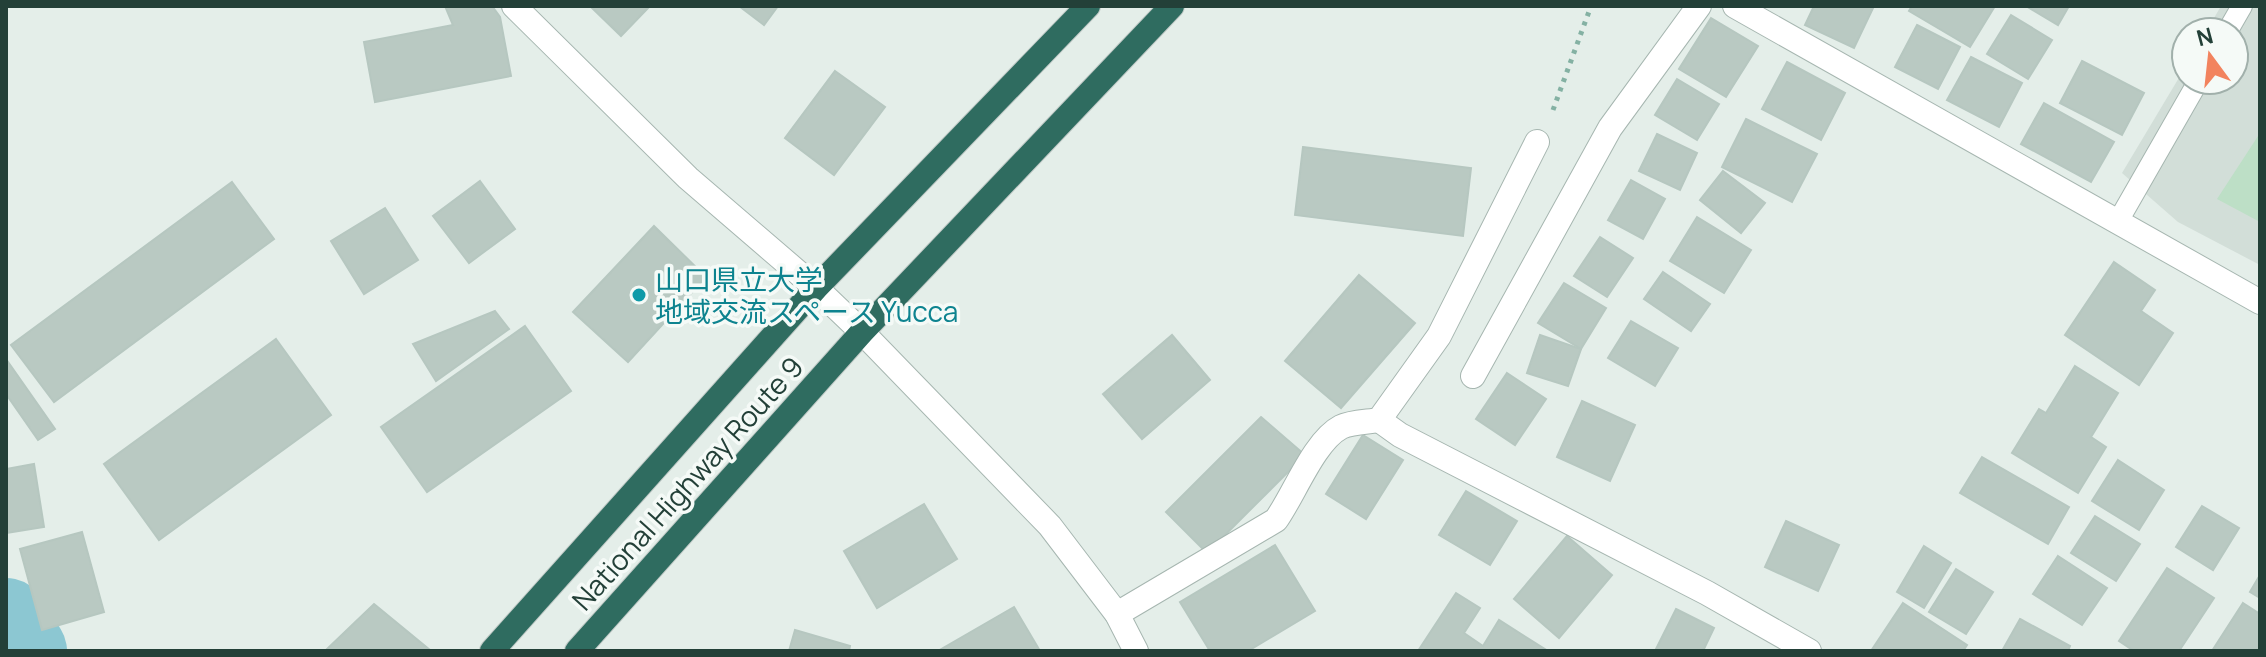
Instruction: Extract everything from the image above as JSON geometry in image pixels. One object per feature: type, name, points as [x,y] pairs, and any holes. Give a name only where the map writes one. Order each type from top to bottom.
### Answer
[{"type":"highway","name":"National Highway Route 9","points":[[492,651],[816,288],[1088,6]]},
{"type":"highway","name":"National Highway Route 9","points":[[577,651],[862,332],[1172,6]]},
{"type":"street","points":[[514,6],[688,178],[816,288],[862,332],[1050,526],[1117,614],[1136,651]]},
{"type":"street","points":[[1473,376],[1610,128],[1699,6]]},
{"type":"street","points":[[1735,6],[2260,302]]},
{"type":"street","points":[[1117,614],[1276,520],[1292,498],[1313,455],[1341,427],[1379,420],[1439,336],[1537,142]]},
{"type":"street","points":[[1379,420],[1400,435],[1707,593],[1809,651]]},
{"type":"lane","points":[[2117,223],[2190,96]]},
{"type":"path","points":[[1537,142],[1558,99],[1591,6]]},
{"type":"shaded area","points":[[2221,6],[2260,6],[2260,265],[2178,222],[2122,173],[2170,93],[2170,96],[2250,96],[2250,16],[2215,16]]},
{"type":"green space","points":[[2260,133],[2260,222],[2217,199]]},
{"type":"building","points":[[445,6],[492,6],[500,17],[511,76],[375,102],[364,42],[453,25]]},
{"type":"building","points":[[590,6],[650,6],[621,36]]},
{"type":"building","points":[[739,6],[778,6],[764,25]]},
{"type":"building","points":[[1814,6],[1874,6],[1854,48],[1805,25]]},
{"type":"building","points":[[1912,6],[1995,6],[1970,47],[1909,11]]},
{"type":"building","points":[[2026,6],[2069,6],[2058,25]]},
{"type":"building","points":[[2011,15],[2052,40],[2028,79],[1987,54]]},
{"type":"building","points":[[1711,18],[1758,46],[1726,97],[1679,69]]},
{"type":"building","points":[[1917,25],[1960,47],[1938,89],[1895,67]]},
{"type":"building","points":[[1971,57],[2022,83],[1999,127],[1947,100]]},
{"type":"building","points":[[2082,61],[2144,93],[2122,135],[2060,103]]},
{"type":"building","points":[[1787,62],[1845,93],[1821,140],[1762,109]]},
{"type":"building","points":[[835,71],[885,107],[834,175],[785,138]]},
{"type":"building","points":[[1677,79],[1719,104],[1697,140],[1655,115]]},
{"type":"building","points":[[2044,103],[2114,142],[2091,182],[2021,144]]},
{"type":"building","points":[[1746,119],[1817,154],[1792,202],[1722,167]]},
{"type":"building","points":[[1657,134],[1697,153],[1680,190],[1639,171]]},
{"type":"building","points":[[1303,147],[1471,168],[1463,236],[1295,215]]},
{"type":"building","points":[[1723,171],[1765,203],[1741,233],[1700,200]]},
{"type":"building","points":[[1631,180],[1665,199],[1643,239],[1608,220]]},
{"type":"building","points":[[480,181],[515,229],[469,263],[433,216]]},
{"type":"building","points":[[232,182],[274,239],[54,402],[11,345]]},
{"type":"building","points":[[385,208],[418,260],[364,294],[331,241]]},
{"type":"building","points":[[1697,217],[1751,250],[1724,293],[1670,261]]},
{"type":"building","name":"山口県立大学 地域交流スペース Yucca","points":[[654,226],[706,277],[628,362],[573,312]]},
{"type":"building","points":[[1600,237],[1633,258],[1607,297],[1574,276]]},
{"type":"building","points":[[2114,262],[2155,290],[2141,311],[2173,333],[2139,385],[2065,335]]},
{"type":"building","points":[[1663,272],[1710,304],[1691,331],[1644,299]]},
{"type":"building","points":[[1359,275],[1415,323],[1341,408],[1285,361]]},
{"type":"building","points":[[1564,283],[1606,308],[1581,349],[1538,323]]},
{"type":"building","points":[[495,311],[509,329],[436,381],[413,344]]},
{"type":"building","points":[[1631,321],[1678,348],[1655,386],[1608,358]]},
{"type":"building","points":[[525,326],[571,391],[427,492],[381,427]]},
{"type":"building","points":[[1172,335],[1210,380],[1142,439],[1103,394]]},
{"type":"building","points":[[1540,335],[1581,349],[1568,386],[1527,373]]},
{"type":"building","points":[[276,339],[331,415],[159,540],[104,464]]},
{"type":"building","points":[[6,359],[55,429],[38,440],[6,394]]},
{"type":"building","points":[[2075,366],[2118,393],[2091,437],[2106,447],[2078,493],[2012,453],[2039,409],[2046,413]]},
{"type":"building","points":[[1507,373],[1546,399],[1515,445],[1476,419]]},
{"type":"building","points":[[1582,401],[1635,425],[1610,481],[1557,457]]},
{"type":"building","points":[[1261,417],[1305,455],[1207,553],[1166,512]]},
{"type":"building","points":[[1363,435],[1403,460],[1366,519],[1326,494]]},
{"type":"building","points":[[1982,457],[2069,507],[2048,544],[1960,493]]},
{"type":"building","points":[[2118,460],[2164,490],[2139,530],[2092,501]]},
{"type":"building","points":[[34,464],[44,527],[6,533],[6,469]]},
{"type":"building","points":[[1466,491],[1517,521],[1490,565],[1439,535]]},
{"type":"building","points":[[924,504],[957,559],[877,608],[844,551]]},
{"type":"building","points":[[2202,506],[2239,528],[2213,570],[2176,547]]},
{"type":"building","points":[[2095,516],[2140,544],[2116,581],[2071,553]]},
{"type":"building","points":[[1786,521],[1839,545],[1818,591],[1765,567]]},
{"type":"building","points":[[82,532],[104,612],[42,630],[20,549]]},
{"type":"building","points":[[1567,536],[1612,575],[1559,638],[1514,599]]},
{"type":"building","points":[[1275,545],[1315,611],[1248,651],[1210,651],[1180,602]]},
{"type":"building","points":[[1924,546],[1951,563],[1924,608],[1897,592]]},
{"type":"building","points":[[2058,556],[2107,588],[2082,625],[2033,594]]},
{"type":"building","points":[[2167,568],[2214,598],[2179,651],[2134,651],[2119,641]]},
{"type":"building","points":[[1956,569],[1993,592],[1966,634],[1929,612]]},
{"type":"building","points":[[2260,575],[2260,598],[2250,592]]},
{"type":"building","points":[[1456,593],[1480,608],[1464,633],[1483,646],[1499,620],[1548,651],[1418,651]]},
{"type":"building","points":[[1903,603],[1967,645],[1963,651],[1871,651]]},
{"type":"building","points":[[2243,603],[2260,614],[2260,651],[2212,651]]},
{"type":"building","points":[[374,604],[430,650],[325,651]]},
{"type":"building","points":[[1014,607],[1040,651],[938,651]]},
{"type":"building","points":[[1676,609],[1714,628],[1703,651],[1655,651]]},
{"type":"building","points":[[2020,619],[2070,646],[2068,651],[2002,651]]},
{"type":"building","points":[[795,630],[850,646],[849,651],[789,651]]},
{"type":"waterway","points":[[6,619],[26,651]]},
{"type":"place","name":"山口県立大学 地域交流スペース Yucca","points":[[639,295]]}]
